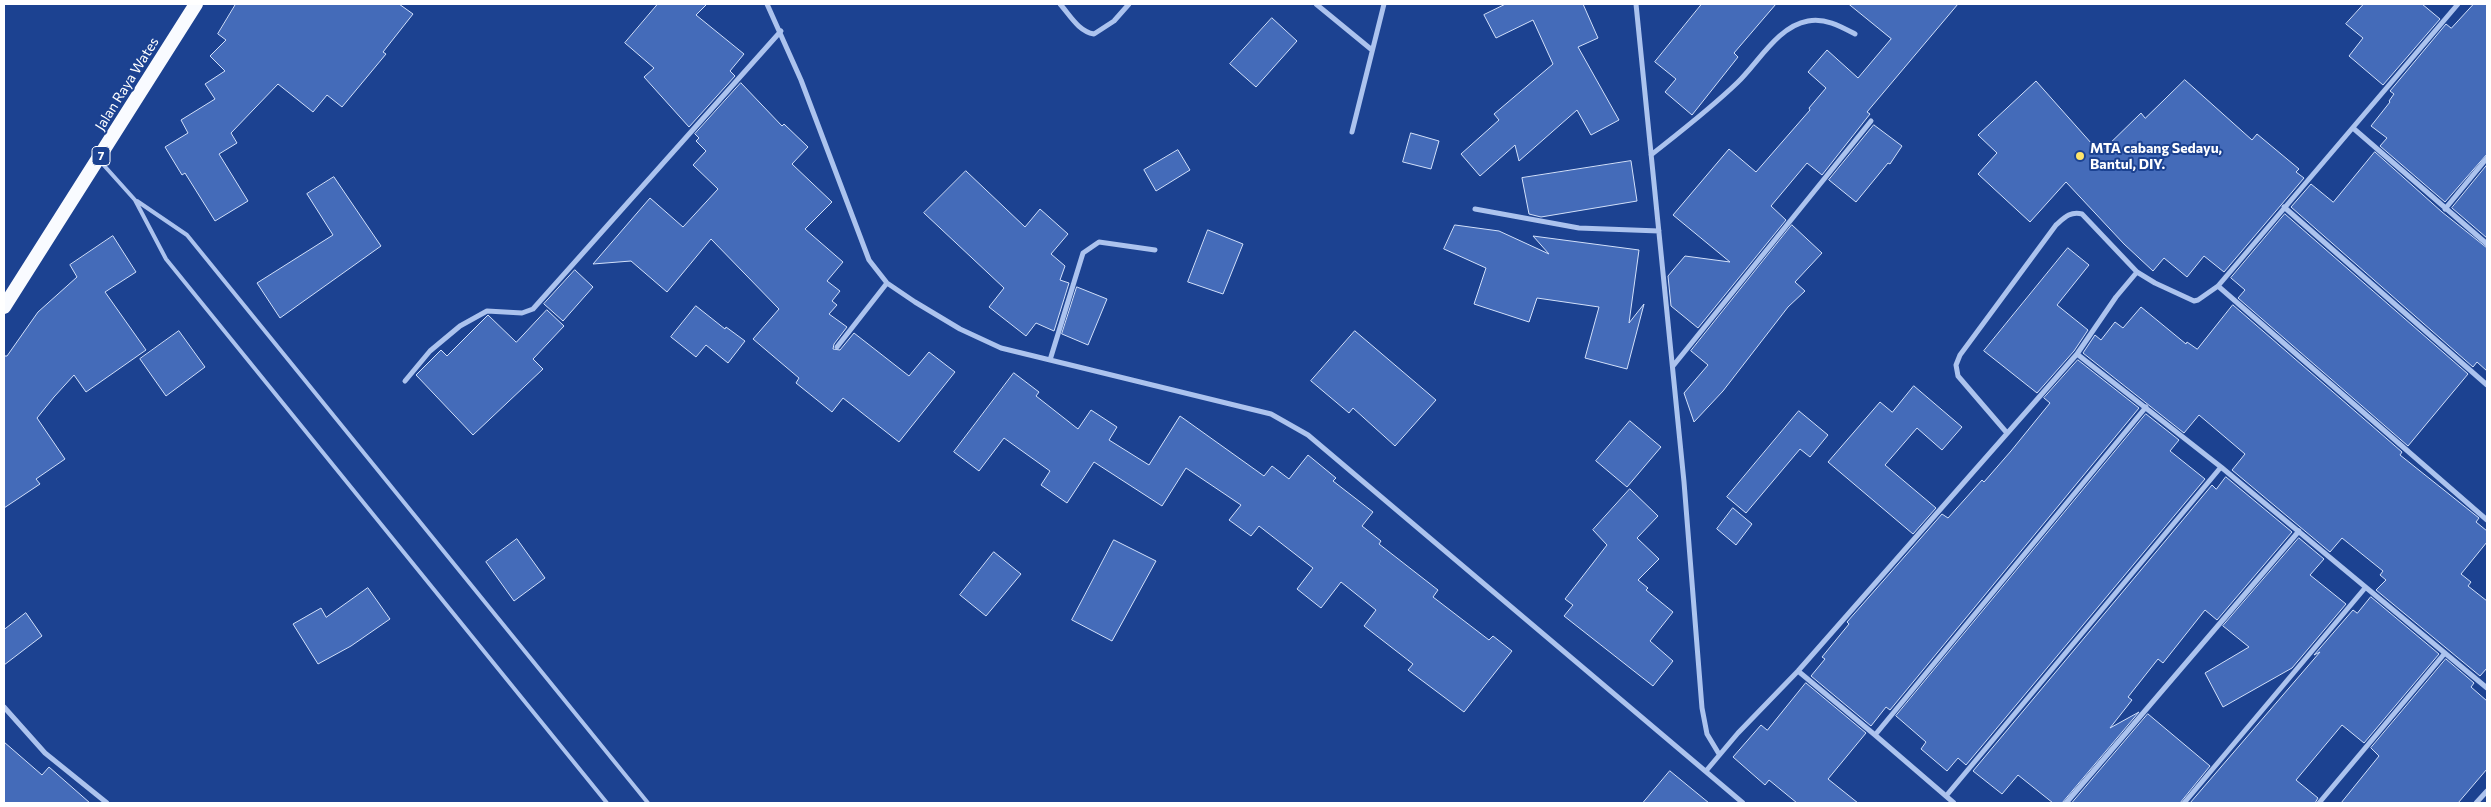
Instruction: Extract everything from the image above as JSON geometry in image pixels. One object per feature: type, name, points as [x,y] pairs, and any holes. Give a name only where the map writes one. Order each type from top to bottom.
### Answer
[{"type":"highway","name":"Jalan Raya Wates","points":[[4,307],[196,4]]},
{"type":"street","points":[[767,4],[781,31],[869,260],[888,283],[960,329],[1001,348],[1272,414],[1308,435],[1742,803]]},
{"type":"street","points":[[1060,4],[1076,25],[1094,34],[1114,21],[1129,4]]},
{"type":"street","points":[[1316,4],[1372,50]]},
{"type":"street","points":[[1352,132],[1384,4]]},
{"type":"street","points":[[1636,4],[1672,366],[1702,708],[1707,734],[1719,754]]},
{"type":"street","points":[[2008,434],[1958,376],[1956,365],[1960,354],[2056,225],[2068,214],[2075,212],[2082,214],[2137,272],[2155,284],[2198,300],[2218,286],[2458,4]]},
{"type":"street","points":[[1652,155],[1737,83],[1772,44],[1789,29],[1808,21],[1827,21],[1856,34]]},
{"type":"street","points":[[405,381],[430,351],[460,326],[488,311],[522,313],[533,309],[781,31]]},
{"type":"street","points":[[1672,366],[1871,121]]},
{"type":"street","points":[[2353,128],[2487,244]]},
{"type":"street","points":[[2445,209],[2487,158]]},
{"type":"street","points":[[2284,207],[2487,385]]},
{"type":"street","points":[[1475,209],[1579,228],[1659,231]]},
{"type":"street","points":[[1050,360],[1084,252],[1099,242],[1155,250]]},
{"type":"street","points":[[1706,771],[1719,754],[1798,671],[2008,434],[2077,354],[2116,297],[2137,272]]},
{"type":"street","points":[[837,347],[888,283]]},
{"type":"street","points":[[2218,286],[2487,520]]},
{"type":"street","points":[[2077,354],[2221,467],[2487,688]]},
{"type":"street","points":[[1875,735],[2146,407]]},
{"type":"street","points":[[1946,796],[2221,467]]},
{"type":"street","points":[[2066,803],[2299,532]]},
{"type":"street","points":[[2184,803],[2365,588]]},
{"type":"street","points":[[2318,803],[2445,653]]},
{"type":"street","points":[[1798,671],[1954,803]]},
{"type":"street","points":[[4,707],[45,753],[107,803]]},
{"type":"street","points":[[2476,803],[2487,791]]},
{"type":"lane","points":[[98,159],[135,200],[187,235],[648,803]]},
{"type":"lane","points":[[135,200],[166,259],[607,803]]},
{"type":"building","points":[[236,4],[399,4],[413,14],[383,52],[386,54],[342,107],[327,95],[313,112],[278,84],[231,133],[237,143],[219,154],[248,201],[215,221],[185,173],[182,175],[165,147],[188,133],[181,120],[215,99],[205,84],[225,71],[210,56],[226,40],[218,34]]},
{"type":"building","points":[[658,4],[707,4],[696,15],[744,54],[730,71],[735,76],[689,127],[644,77],[654,68],[625,43]]},
{"type":"building","points":[[1506,4],[1583,4],[1598,38],[1578,47],[1619,120],[1591,135],[1577,110],[1519,161],[1515,145],[1480,176],[1461,154],[1499,120],[1494,114],[1553,64],[1533,20],[1496,38],[1484,15]]},
{"type":"building","points":[[1702,4],[1776,4],[1734,53],[1738,57],[1692,115],[1665,92],[1676,79],[1655,62]]},
{"type":"building","points":[[1849,4],[1958,4],[1867,112],[1870,114],[1822,175],[1807,163],[1771,206],[1786,220],[1698,328],[1671,306],[1668,276],[1685,256],[1730,262],[1673,215],[1729,149],[1756,172],[1810,110],[1809,108],[1826,88],[1808,72],[1827,50],[1858,78],[1891,39]]},
{"type":"building","points":[[2364,4],[2422,4],[2440,19],[2383,85],[2349,56],[2363,38],[2346,24]]},
{"type":"building","points":[[2474,4],[2487,4],[2487,154],[2445,202],[2380,146],[2387,138],[2371,126],[2390,102],[2394,94],[2390,91],[2446,24],[2451,28]]},
{"type":"building","points":[[1272,18],[1297,41],[1256,87],[1230,64]]},
{"type":"building","points":[[2185,80],[2252,140],[2257,134],[2299,169],[2296,172],[2304,178],[2224,272],[2204,256],[2187,277],[2164,258],[2153,271],[2124,244],[2066,182],[2030,222],[1978,174],[1997,153],[1978,135],[2036,81],[2100,153],[2141,113],[2145,118]]},
{"type":"building","points":[[741,83],[782,126],[784,124],[808,147],[792,164],[832,202],[805,229],[843,262],[827,281],[840,291],[832,301],[837,305],[829,314],[847,327],[834,344],[833,349],[840,350],[854,333],[909,376],[929,352],[955,372],[899,442],[843,398],[832,412],[796,383],[799,378],[753,339],[779,309],[711,239],[667,292],[631,261],[593,264],[650,198],[683,227],[718,189],[693,165],[706,151],[696,141],[699,138],[695,134]]},
{"type":"building","points":[[1874,125],[1902,146],[1890,164],[1888,163],[1856,202],[1829,180]]},
{"type":"building","points":[[1411,133],[1439,141],[1431,169],[1403,162]]},
{"type":"building","points":[[1178,150],[1190,170],[1156,191],[1144,170]]},
{"type":"building","points":[[2375,152],[2442,212],[2487,248],[2487,371],[2477,362],[2473,367],[2291,207],[2311,184],[2333,202]]},
{"type":"building","points":[[1631,161],[1637,201],[1541,217],[1529,214],[1522,178]]},
{"type":"building","points":[[2487,165],[2487,238],[2452,208]]},
{"type":"building","points":[[966,171],[1025,227],[1040,209],[1068,234],[1051,254],[1065,266],[1060,280],[1069,283],[1054,331],[1036,323],[1026,336],[989,307],[1004,288],[924,213]]},
{"type":"building","points":[[334,177],[381,246],[280,318],[257,283],[333,235],[307,194]]},
{"type":"building","points":[[2285,214],[2468,374],[2408,446],[2238,298],[2245,290],[2231,278]]},
{"type":"building","points":[[1455,225],[1499,231],[1549,254],[1533,236],[1639,250],[1629,323],[1644,304],[1627,369],[1585,358],[1599,307],[1537,298],[1529,322],[1474,304],[1486,268],[1444,249]]},
{"type":"building","points":[[1792,225],[1822,253],[1795,282],[1805,291],[1788,307],[1723,391],[1694,422],[1684,393],[1708,365],[1691,351]]},
{"type":"building","points":[[1208,230],[1243,244],[1223,294],[1188,282]]},
{"type":"building","points":[[113,236],[136,272],[105,292],[146,350],[86,392],[74,375],[54,397],[37,418],[65,459],[36,479],[40,484],[4,508],[4,356],[7,356],[38,312],[77,277],[70,265]]},
{"type":"building","points":[[2068,248],[2089,265],[2057,305],[2088,330],[2074,351],[2037,393],[1984,351]]},
{"type":"building","points":[[575,270],[593,287],[563,321],[544,304]]},
{"type":"building","points":[[1077,287],[1107,299],[1088,345],[1062,334]]},
{"type":"building","points":[[2233,305],[2402,452],[2400,455],[2479,518],[2476,522],[2487,531],[2487,542],[2461,574],[2471,582],[2468,586],[2487,601],[2487,668],[2480,676],[2376,590],[2386,580],[2380,575],[2383,571],[2342,538],[2330,552],[2232,470],[2245,454],[2199,415],[2184,433],[2083,353],[2095,335],[2101,340],[2115,322],[2123,328],[2141,307],[2186,344],[2187,342],[2197,349]]},
{"type":"building","points":[[696,306],[725,329],[726,327],[745,341],[728,363],[706,345],[696,357],[671,337]]},
{"type":"building","points":[[547,310],[564,326],[533,359],[543,369],[473,435],[416,375],[441,350],[447,356],[488,315],[516,342]]},
{"type":"building","points":[[179,331],[205,367],[166,396],[140,359]]},
{"type":"building","points":[[1355,331],[1436,400],[1395,446],[1353,408],[1349,413],[1311,381]]},
{"type":"building","points":[[2078,360],[2139,408],[1890,710],[1886,707],[1871,726],[1811,676],[1825,659],[1822,657],[1849,624],[1847,622],[1942,514],[1948,518],[1982,480],[1984,482],[2011,451],[2050,403],[2044,398]]},
{"type":"building","points":[[1014,373],[1039,392],[1036,396],[1078,429],[1091,410],[1117,427],[1109,440],[1149,465],[1180,416],[1264,476],[1272,466],[1289,479],[1308,455],[1336,478],[1333,481],[1373,512],[1362,526],[1381,541],[1379,544],[1438,590],[1433,597],[1489,640],[1493,636],[1512,651],[1464,712],[1408,670],[1413,664],[1364,626],[1376,610],[1341,582],[1321,608],[1297,589],[1313,568],[1259,526],[1251,536],[1229,520],[1241,505],[1186,468],[1162,506],[1094,462],[1067,503],[1041,485],[1050,471],[1004,438],[979,471],[954,452]]},
{"type":"building","points":[[1914,386],[1962,427],[1942,450],[1917,428],[1885,465],[1936,508],[1913,534],[1828,462],[1880,402],[1892,412]]},
{"type":"building","points":[[1799,411],[1828,435],[1810,457],[1800,449],[1746,513],[1727,497]]},
{"type":"building","points":[[2146,414],[2179,440],[2170,451],[2205,479],[1966,765],[1958,758],[1947,771],[1921,749],[1926,742],[1896,716]]},
{"type":"building","points":[[1630,421],[1661,447],[1627,487],[1596,461]]},
{"type":"building","points":[[2226,477],[2292,532],[2217,620],[2205,610],[2163,663],[2158,659],[2128,697],[2132,700],[2110,728],[2139,712],[2062,803],[2053,803],[2018,775],[2002,794],[1973,771],[2212,485],[2216,489]]},
{"type":"building","points":[[1630,489],[1658,516],[1637,538],[1659,559],[1638,580],[1648,588],[1646,590],[1673,612],[1650,641],[1673,661],[1653,686],[1564,616],[1573,605],[1565,599],[1607,545],[1593,530]]},
{"type":"building","points":[[1733,508],[1752,524],[1736,545],[1717,529]]},
{"type":"building","points":[[2299,538],[2324,559],[2310,575],[2346,604],[2292,668],[2223,707],[2205,673],[2249,647],[2223,626]]},
{"type":"building","points":[[517,539],[545,578],[514,601],[486,562]]},
{"type":"building","points":[[1114,540],[1156,561],[1112,641],[1072,620]]},
{"type":"building","points":[[994,552],[1021,574],[986,616],[960,595]]},
{"type":"building","points":[[368,588],[390,619],[351,646],[318,664],[293,624],[321,608],[326,617]]},
{"type":"building","points":[[2371,597],[2439,654],[2364,743],[2342,725],[2296,780],[2318,798],[2315,803],[2190,803],[2320,652],[2314,655],[2353,610],[2357,613]]},
{"type":"building","points":[[26,613],[42,636],[4,665],[4,630]]},
{"type":"building","points":[[2446,659],[2474,683],[2471,687],[2487,701],[2487,769],[2458,803],[2341,803],[2379,756],[2371,748]]},
{"type":"building","points":[[1806,683],[1866,733],[1828,779],[1858,803],[1797,803],[1769,780],[1765,785],[1733,757],[1761,725],[1767,730]]},
{"type":"building","points":[[2148,714],[2210,766],[2180,803],[2072,803]]},
{"type":"building","points":[[4,742],[42,775],[49,767],[90,803],[4,803]]},
{"type":"building","points":[[1670,771],[1709,803],[1643,803]]},
{"type":"place","name":"MTA cabang Sedayu, Bantul, DIY.","points":[[2080,156]]}]
